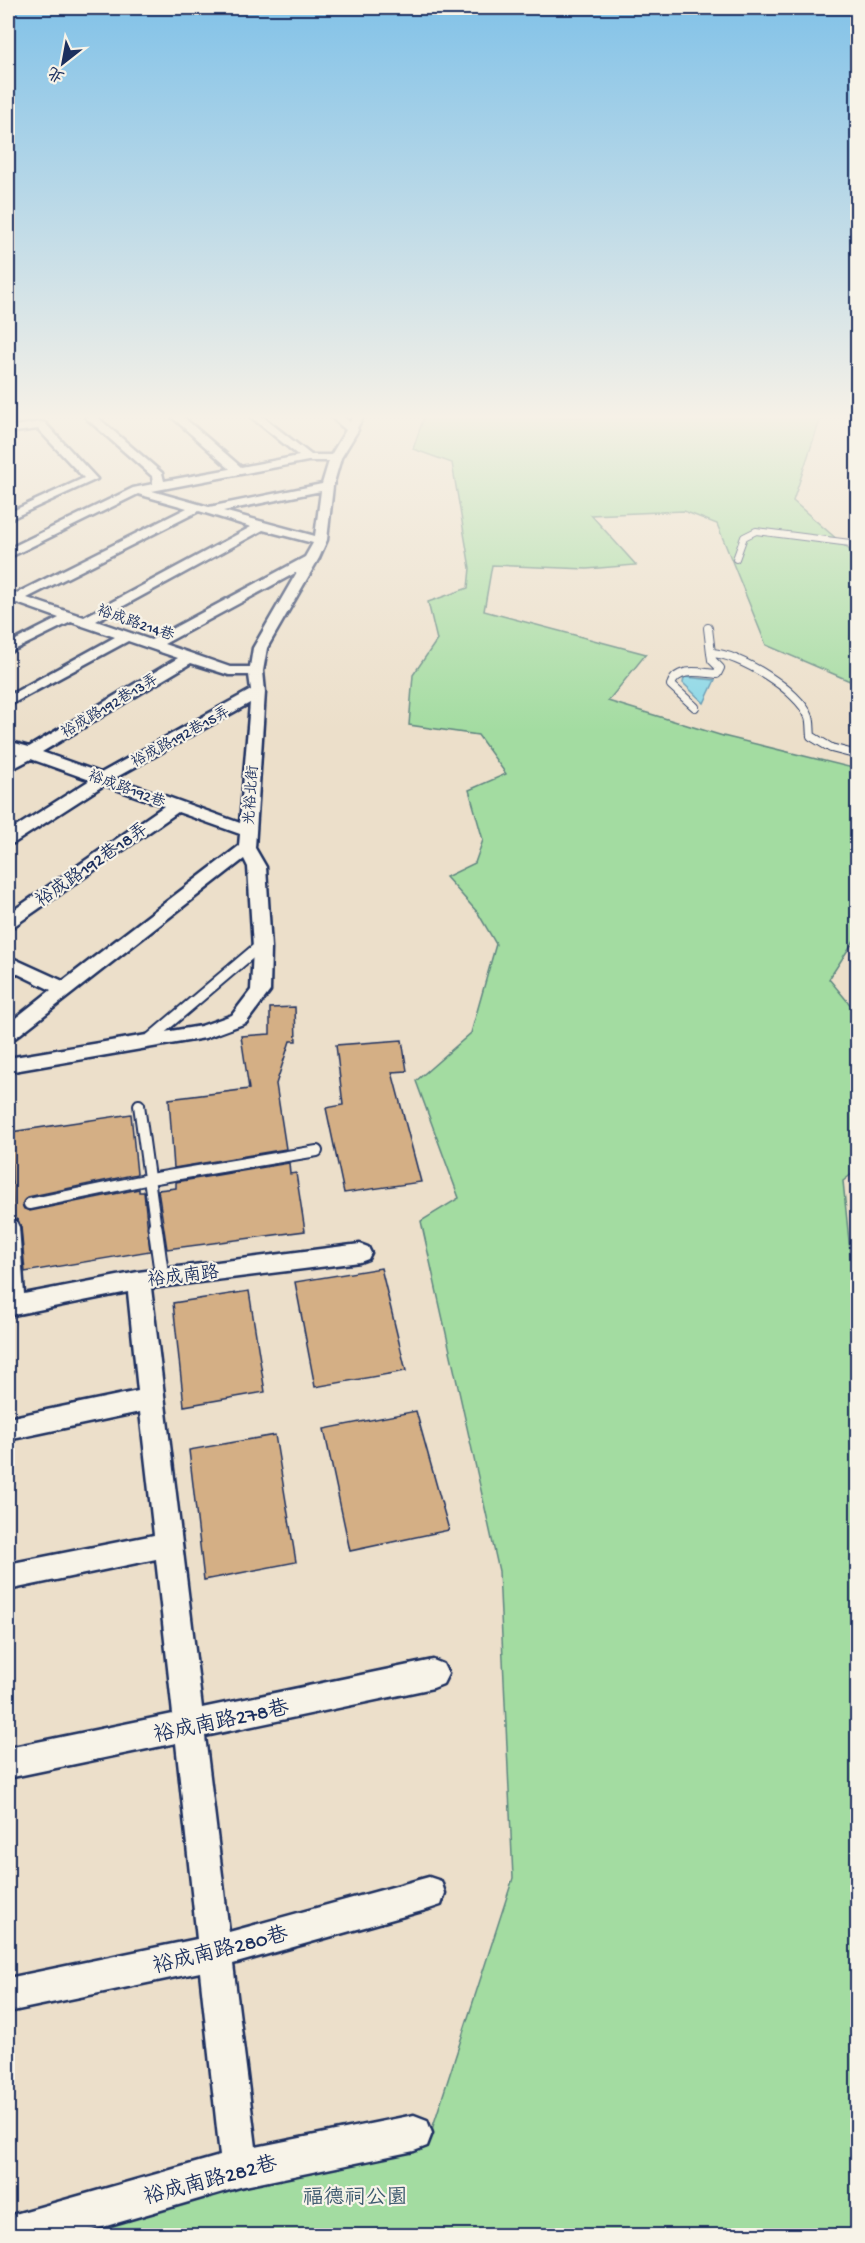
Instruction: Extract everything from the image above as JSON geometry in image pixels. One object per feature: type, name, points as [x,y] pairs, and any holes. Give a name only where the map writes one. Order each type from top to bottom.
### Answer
[{"type":"street","points":[[8,554],[73,522]]},
{"type":"street","points":[[10,599],[174,522]]},
{"type":"street","points":[[246,522],[321,540]]},
{"type":"street","name":"光裕北街","points":[[8,1033],[247,839],[258,692],[256,670],[260,648],[313,558],[321,540],[323,522]]},
{"type":"street","points":[[85,622],[261,526]]},
{"type":"street","points":[[152,645],[313,558]]},
{"type":"street","name":"裕成路214巷","points":[[10,599],[229,670],[256,670]]},
{"type":"street","points":[[8,649],[70,617]]},
{"type":"street","points":[[8,702],[128,636]]},
{"type":"street","name":"裕成路192巷13弄","points":[[8,766],[190,657]]},
{"type":"street","name":"裕成路192巷15弄","points":[[8,839],[102,779],[258,692]]},
{"type":"street","name":"裕成路192巷","points":[[8,745],[176,806],[247,839]]},
{"type":"street","name":"裕成路192巷18弄","points":[[8,922],[176,806]]},
{"type":"street","points":[[8,1065],[205,1032],[239,1018],[260,991],[262,944],[257,867],[247,839]]},
{"type":"street","points":[[8,962],[65,989]]},
{"type":"street","points":[[8,1015],[32,1014]]},
{"type":"street","points":[[8,1227],[10,1306]]},
{"type":"street","name":"裕成南路","points":[[10,1306],[150,1279],[360,1253]]},
{"type":"street","points":[[150,1279],[152,1399],[240,2169]]},
{"type":"street","points":[[8,1429],[152,1399]]},
{"type":"street","points":[[8,1577],[169,1544]]},
{"type":"street","name":"裕成南路278巷","points":[[8,1763],[190,1727],[433,1674]]},
{"type":"street","name":"裕成南路280巷","points":[[8,1995],[216,1952],[429,1893]]},
{"type":"street","name":"裕成南路282巷","points":[[8,2235],[240,2169],[414,2133]]},
{"type":"lane","points":[[736,559],[743,537],[748,532],[756,531],[858,544]]},
{"type":"lane","points":[[695,707],[671,685],[671,679],[675,674],[684,672],[717,674],[720,668],[712,660],[708,628]]},
{"type":"lane","points":[[711,653],[721,653],[777,682],[794,698],[808,717],[811,736],[831,748],[858,755]]},
{"type":"lane","points":[[144,1043],[262,944]]},
{"type":"lane","points":[[139,1105],[150,1179],[150,1279]]},
{"type":"lane","points":[[29,1204],[150,1179],[318,1151]]},
{"type":"green space","name":"福德祠公園","points":[[462,522],[597,522],[636,565],[587,569],[492,565],[484,611],[646,654],[608,701],[723,736],[857,769],[857,936],[829,979],[858,1014],[857,1170],[843,1181],[858,1331],[857,2235],[8,2236],[8,2226],[240,2169],[426,2148],[513,1878],[499,1571],[421,1221],[459,1198],[416,1081],[471,1033],[496,944],[478,913],[446,877],[475,863],[483,840],[469,790],[506,774],[478,735],[409,725],[413,675],[437,640],[428,602],[468,588],[470,568]]},
{"type":"green space","points":[[711,522],[817,522],[854,554],[857,561],[857,684],[766,645],[717,524]]},
{"type":"water","points":[[684,677],[715,680],[704,703],[683,683]]},
{"type":"building","points":[[295,1007],[296,1041],[290,1041],[276,1084],[286,1149],[174,1168],[169,1099],[249,1089],[241,1036],[270,1034],[270,1008]]},
{"type":"building","points":[[402,1040],[407,1071],[392,1072],[421,1182],[344,1193],[326,1108],[343,1105],[336,1045]]},
{"type":"building","points":[[131,1114],[137,1174],[28,1197],[22,1205],[24,1209],[30,1211],[139,1189],[139,1192],[144,1192],[150,1251],[25,1272],[21,1227],[18,1220],[13,1218],[11,1132]]},
{"type":"building","points":[[289,1163],[290,1174],[296,1173],[305,1231],[167,1249],[158,1190],[176,1188],[176,1182]]},
{"type":"building","points":[[381,1268],[406,1371],[315,1387],[295,1282]]},
{"type":"building","points":[[249,1291],[265,1392],[184,1406],[173,1303]]},
{"type":"building","points":[[416,1411],[449,1530],[350,1551],[324,1429]]},
{"type":"building","points":[[275,1435],[296,1562],[204,1580],[189,1450]]}]
